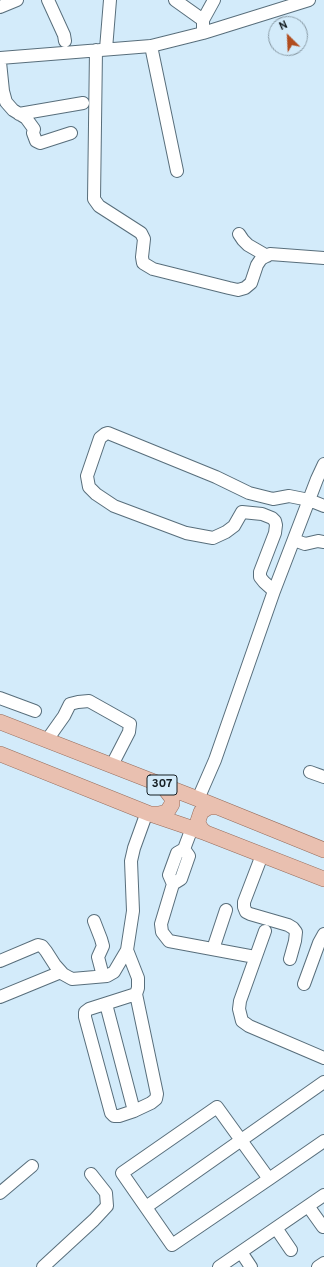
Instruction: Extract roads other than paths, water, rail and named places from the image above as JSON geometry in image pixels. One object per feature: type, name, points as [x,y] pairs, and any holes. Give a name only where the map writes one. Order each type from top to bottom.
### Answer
[{"type":"main road","name":"307","points":[[0,722],[198,798],[324,850]]},
{"type":"main road","name":"307","points":[[0,754],[149,813],[324,879]]},
{"type":"main road","points":[[149,813],[159,814],[166,812],[172,804],[172,798],[162,785]]},
{"type":"main road","points":[[199,831],[202,830],[199,825],[199,817],[201,812],[209,807],[218,807]]},
{"type":"street","points":[[0,8],[18,0]]},
{"type":"street","points":[[48,0],[64,35],[65,41]]},
{"type":"street","points":[[110,0],[101,50],[94,199],[99,206],[141,233],[144,239],[142,257],[143,263],[153,269],[238,290],[245,288],[251,283],[257,265],[261,259],[270,254],[324,258]]},
{"type":"street","points":[[175,0],[204,20]]},
{"type":"street","points":[[203,33],[204,20],[214,0]]},
{"type":"street","points":[[0,58],[151,46],[203,33],[304,1]]},
{"type":"street","points":[[151,46],[177,171]]},
{"type":"street","points":[[0,62],[3,91],[6,102],[13,110],[26,118],[30,123],[34,129],[33,133],[36,141],[40,143],[71,134]]},
{"type":"street","points":[[19,114],[83,103]]},
{"type":"street","points":[[239,234],[248,245],[267,256]]},
{"type":"street","points":[[249,493],[242,512],[234,526],[226,532],[213,538],[186,533],[114,506],[96,494],[89,487],[87,476],[100,438],[105,434],[108,434],[216,477],[249,493],[274,499],[289,496],[309,500],[324,506]]},
{"type":"street","points":[[198,798],[215,760],[274,591],[309,500],[320,480],[324,464]]},
{"type":"street","points":[[242,512],[262,514],[272,518],[275,521],[275,533],[260,572],[260,576],[264,582],[274,591]]},
{"type":"street","points":[[294,540],[305,544],[318,541],[324,542]]},
{"type":"street","points":[[0,698],[35,711]]},
{"type":"street","points":[[47,740],[64,716],[70,704],[89,701],[130,724],[129,732],[112,766]]},
{"type":"street","points":[[310,772],[324,777]]},
{"type":"street","points":[[0,961],[38,945],[42,946],[61,972],[72,979],[107,976],[114,972],[127,950],[133,911],[131,861],[134,848],[149,813]]},
{"type":"street","points":[[199,831],[184,849],[189,856],[181,879],[173,884],[161,924],[162,932],[169,941],[256,957]]},
{"type":"street","points":[[262,855],[244,902],[244,907],[246,912],[250,914],[288,925],[293,928],[296,932],[290,959]]},
{"type":"street","points":[[213,949],[226,910]]},
{"type":"street","points":[[94,921],[103,946],[98,957],[103,976]]},
{"type":"street","points":[[265,931],[240,1001],[239,1010],[242,1021],[249,1026],[324,1058]]},
{"type":"street","points":[[304,984],[319,943],[324,935]]},
{"type":"street","points":[[127,950],[138,978],[138,988],[136,994],[157,1094],[156,1099],[151,1103],[134,1111],[119,1116],[114,1116],[111,1113],[85,1017],[85,1012],[89,1008],[136,994]]},
{"type":"street","points":[[0,997],[61,972]]},
{"type":"street","points":[[106,1004],[134,1111]]},
{"type":"street","points":[[146,1207],[324,1082]]},
{"type":"street","points":[[269,1179],[217,1107],[122,1173],[172,1245],[269,1179],[324,1141]]},
{"type":"street","points":[[0,1193],[32,1166]]},
{"type":"street","points":[[43,1267],[107,1206],[106,1193],[91,1174]]},
{"type":"street","points":[[219,1267],[324,1195]]},
{"type":"street","points":[[308,1206],[323,1227]]},
{"type":"street","points":[[276,1228],[290,1250]]},
{"type":"street","points":[[240,1252],[251,1267]]},
{"type":"street","points":[[318,1267],[324,1263]]}]
